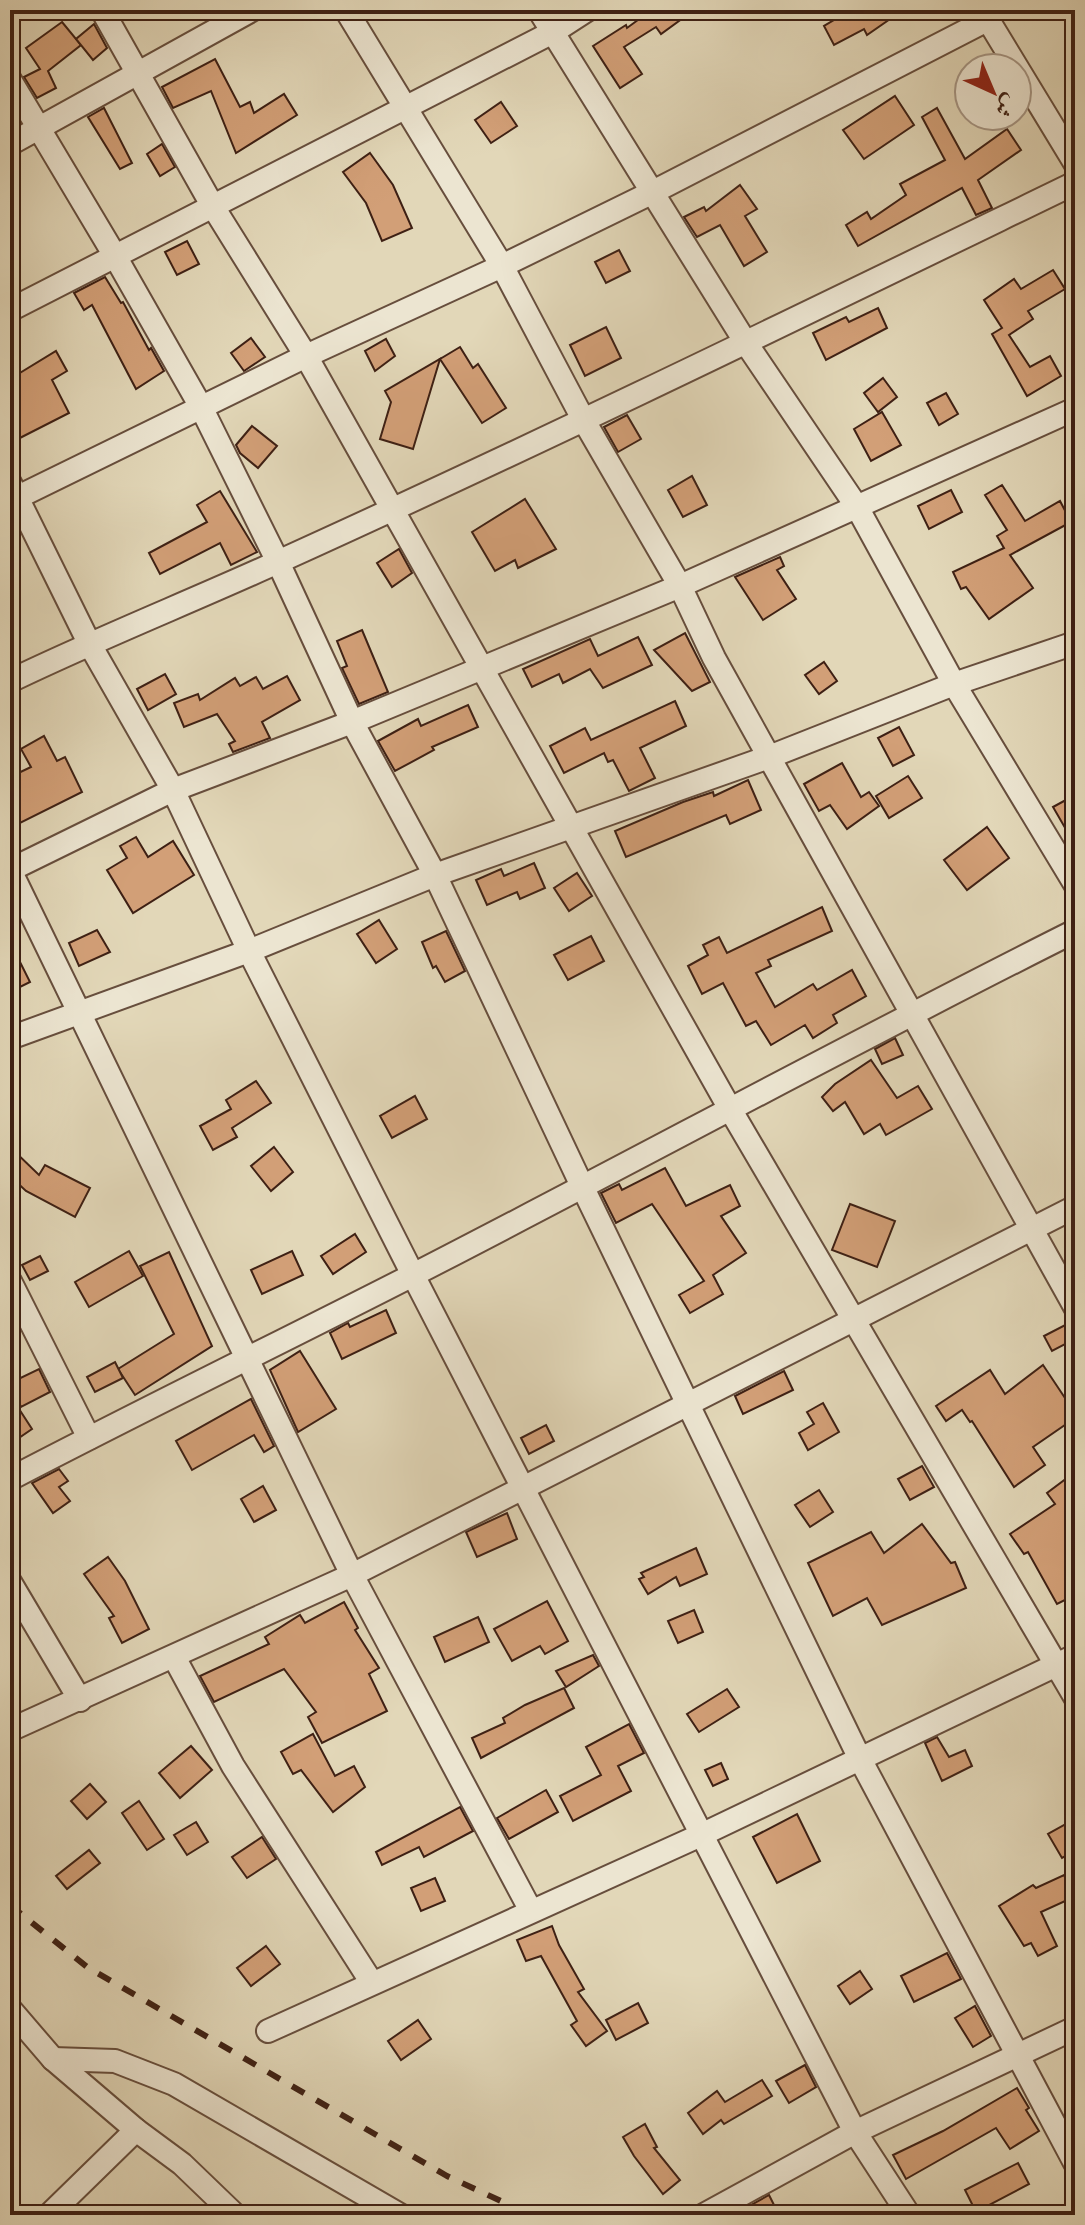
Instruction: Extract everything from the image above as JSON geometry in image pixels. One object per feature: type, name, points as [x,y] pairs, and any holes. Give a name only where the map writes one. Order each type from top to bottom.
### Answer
[{"type":"street","points":[[102,10],[212,205],[306,356],[730,1109],[853,1320],[1066,1661],[1075,1697]]},
{"type":"street","points":[[10,144],[252,10]]},
{"type":"street","points":[[346,10],[502,266],[583,419],[680,586],[714,658],[1075,1307]]},
{"type":"street","points":[[539,10],[746,343],[857,507],[954,684],[1075,884]]},
{"type":"street","points":[[10,310],[553,32],[587,10]]},
{"type":"street","points":[[909,2215],[855,2132],[413,1275],[249,951],[173,790],[89,643],[13,494],[502,266],[653,192],[986,15],[1075,163]]},
{"type":"street","points":[[10,80],[201,407],[278,562],[352,722],[435,875],[687,1405],[860,1759],[1075,2163]]},
{"type":"street","points":[[10,681],[89,643],[278,562],[746,343],[1075,183]]},
{"type":"street","points":[[531,1911],[352,1575],[10,870],[173,790],[352,722],[680,586],[1075,409]]},
{"type":"street","points":[[10,1038],[249,951],[435,875],[769,757],[954,684],[1075,643]]},
{"type":"street","points":[[10,1479],[413,1275],[911,1013],[1075,931]]},
{"type":"street","points":[[10,1730],[352,1575],[1075,1207]]},
{"type":"street","points":[[10,1281],[89,1438]]},
{"type":"street","points":[[10,1582],[80,1700]]},
{"type":"street","points":[[174,1657],[233,1766],[372,1983]]},
{"type":"street","points":[[268,2031],[701,1835],[1066,1661]]},
{"type":"street","points":[[10,2009],[53,2059],[136,2130],[182,2164],[235,2215]]},
{"type":"street","points":[[704,2215],[855,2132],[1075,2028]]},
{"type":"street","points":[[53,2059],[115,2061],[174,2084],[400,2215]]},
{"type":"street","points":[[49,2215],[136,2130]]},
{"type":"building","points":[[643,10],[694,10],[661,34],[656,27],[624,47],[642,74],[620,88],[593,46],[626,25],[627,28],[646,14]]},
{"type":"building","points":[[851,10],[903,10],[867,35],[864,29],[834,45],[824,26]]},
{"type":"building","points":[[62,22],[81,45],[48,71],[56,88],[37,98],[24,77],[40,69],[26,48]]},
{"type":"building","points":[[94,24],[107,48],[93,60],[76,39]]},
{"type":"building","points":[[215,59],[240,107],[250,102],[254,113],[284,94],[297,115],[236,153],[211,91],[173,108],[162,87]]},
{"type":"building","points":[[895,96],[914,125],[864,159],[843,130]]},
{"type":"building","points":[[501,102],[517,126],[491,143],[475,120]]},
{"type":"building","points":[[104,108],[132,163],[120,169],[88,117]]},
{"type":"building","points":[[937,108],[965,159],[1003,132],[1009,132],[1021,150],[978,180],[992,208],[976,215],[962,188],[858,246],[846,225],[867,212],[871,219],[906,195],[900,184],[945,160],[922,117]]},
{"type":"building","points":[[162,144],[175,167],[160,176],[147,154]]},
{"type":"building","points":[[370,153],[393,185],[412,228],[382,241],[366,203],[343,172]]},
{"type":"building","points":[[740,185],[757,209],[745,216],[767,252],[744,266],[720,225],[697,237],[684,217],[704,207],[706,211]]},
{"type":"building","points":[[187,241],[199,264],[177,275],[165,252]]},
{"type":"building","points":[[619,250],[630,271],[606,283],[595,262]]},
{"type":"building","points":[[1053,270],[1065,289],[1028,311],[1033,319],[1009,335],[1030,367],[1050,356],[1061,376],[1027,396],[992,334],[1002,328],[984,300],[1014,279],[1021,289]]},
{"type":"building","points":[[105,277],[164,371],[136,389],[92,305],[84,310],[74,293]]},
{"type":"building","points":[[878,308],[887,328],[826,360],[813,333],[846,317],[849,322]]},
{"type":"building","points":[[606,327],[621,358],[585,376],[570,345]]},
{"type":"building","points":[[251,338],[265,357],[244,371],[231,353]]},
{"type":"building","points":[[386,339],[395,356],[375,371],[365,351]]},
{"type":"building","points":[[460,347],[473,368],[478,364],[506,408],[482,423],[440,359]]},
{"type":"building","points":[[56,351],[67,371],[52,380],[69,413],[10,443],[10,379]]},
{"type":"building","points":[[440,359],[413,449],[380,439],[391,402],[385,391]]},
{"type":"building","points":[[883,378],[897,397],[878,412],[864,393]]},
{"type":"building","points":[[946,393],[958,414],[939,425],[927,403]]},
{"type":"building","points":[[882,412],[901,445],[871,461],[854,429]]},
{"type":"building","points":[[627,415],[641,439],[618,452],[604,427]]},
{"type":"building","points":[[252,426],[277,446],[258,468],[240,453],[236,445]]},
{"type":"building","points":[[692,476],[707,505],[683,517],[668,490]]},
{"type":"building","points":[[1002,485],[1025,521],[1060,501],[1071,522],[1010,555],[1033,588],[989,619],[966,587],[961,589],[953,572],[1004,548],[997,536],[1007,530],[985,495]]},
{"type":"building","points":[[951,490],[962,512],[929,529],[918,506]]},
{"type":"building","points":[[220,491],[257,552],[231,565],[220,543],[160,574],[149,553],[207,522],[197,505]]},
{"type":"building","points":[[525,499],[556,549],[518,568],[515,560],[495,571],[472,532]]},
{"type":"building","points":[[399,549],[412,573],[392,587],[377,563]]},
{"type":"building","points":[[780,557],[784,566],[777,570],[796,599],[763,620],[735,577]]},
{"type":"building","points":[[362,630],[388,692],[359,704],[342,668],[347,666],[337,641]]},
{"type":"building","points":[[685,633],[710,682],[692,691],[654,650]]},
{"type":"building","points":[[638,637],[652,665],[603,688],[590,669],[563,683],[559,674],[532,687],[523,669],[590,639],[598,656]]},
{"type":"building","points":[[824,662],[837,681],[819,694],[805,675]]},
{"type":"building","points":[[165,674],[176,694],[148,710],[137,689]]},
{"type":"building","points":[[287,676],[300,700],[262,722],[270,738],[233,752],[229,744],[235,741],[217,714],[184,727],[174,703],[198,694],[200,700],[235,678],[240,686],[256,677],[263,689]]},
{"type":"building","points":[[675,701],[686,726],[640,748],[655,778],[629,791],[613,760],[608,762],[604,753],[564,773],[550,746],[585,728],[591,740]]},
{"type":"building","points":[[468,705],[478,727],[432,747],[434,750],[395,771],[378,741],[418,719],[421,726]]},
{"type":"building","points":[[899,727],[914,755],[893,766],[878,738]]},
{"type":"building","points":[[44,736],[57,761],[65,757],[82,792],[10,828],[10,777],[31,767],[21,749]]},
{"type":"building","points":[[842,763],[861,797],[869,792],[879,806],[847,829],[830,805],[819,811],[804,784]]},
{"type":"building","points":[[908,776],[922,798],[889,818],[876,796]]},
{"type":"building","points":[[748,780],[761,810],[730,824],[726,815],[626,857],[615,831],[683,802],[713,792],[714,796]]},
{"type":"building","points":[[1075,795],[1075,845],[1053,807]]},
{"type":"building","points":[[987,827],[1009,858],[967,890],[944,860]]},
{"type":"building","points":[[136,837],[148,857],[173,841],[194,875],[133,913],[107,870],[127,858],[120,846]]},
{"type":"building","points":[[534,863],[545,888],[520,899],[517,892],[487,905],[476,880],[501,869],[504,876]]},
{"type":"building","points":[[577,873],[592,896],[569,911],[554,888]]},
{"type":"building","points":[[822,907],[832,931],[768,960],[771,966],[756,973],[775,1007],[813,984],[817,990],[852,970],[866,996],[833,1015],[837,1023],[813,1038],[805,1025],[771,1045],[756,1021],[746,1026],[723,983],[702,994],[688,966],[708,955],[703,945],[719,937],[727,953]]},
{"type":"building","points":[[379,920],[397,949],[376,963],[357,934]]},
{"type":"building","points":[[97,930],[110,952],[79,966],[69,943]]},
{"type":"building","points":[[446,931],[465,971],[445,982],[436,966],[433,968],[422,942]]},
{"type":"building","points":[[591,936],[604,961],[568,980],[554,955]]},
{"type":"building","points":[[10,942],[30,982],[10,992]]},
{"type":"building","points":[[895,1038],[903,1055],[882,1064],[875,1049]]},
{"type":"building","points":[[871,1060],[897,1098],[918,1086],[932,1109],[886,1135],[880,1124],[864,1134],[845,1102],[833,1111],[822,1097],[835,1084]]},
{"type":"building","points":[[256,1081],[271,1103],[232,1128],[237,1137],[213,1150],[200,1126],[231,1109],[226,1100]]},
{"type":"building","points":[[415,1096],[427,1119],[392,1138],[380,1116]]},
{"type":"building","points":[[10,1147],[39,1175],[45,1165],[90,1188],[75,1217],[26,1191],[10,1176]]},
{"type":"building","points":[[274,1147],[293,1172],[271,1191],[251,1166]]},
{"type":"building","points":[[665,1168],[686,1206],[730,1185],[740,1206],[721,1216],[746,1253],[713,1275],[723,1294],[690,1313],[679,1295],[704,1281],[652,1204],[616,1223],[601,1193],[619,1184],[622,1190]]},
{"type":"building","points":[[850,1204],[895,1221],[877,1267],[832,1250]]},
{"type":"building","points":[[355,1234],[366,1252],[333,1274],[321,1256]]},
{"type":"building","points":[[129,1251],[143,1276],[89,1307],[75,1282]]},
{"type":"building","points":[[292,1251],[303,1275],[262,1294],[251,1270]]},
{"type":"building","points":[[169,1252],[212,1346],[135,1395],[118,1369],[174,1334],[140,1266]]},
{"type":"building","points":[[40,1256],[48,1271],[30,1280],[22,1265]]},
{"type":"building","points":[[386,1310],[396,1333],[342,1359],[330,1333],[348,1323],[350,1327]]},
{"type":"building","points":[[1073,1321],[1075,1339],[1052,1351],[1044,1336]]},
{"type":"building","points":[[300,1351],[336,1409],[298,1432],[270,1370]]},
{"type":"building","points":[[115,1362],[123,1378],[95,1392],[87,1377]]},
{"type":"building","points":[[1043,1365],[1075,1413],[1075,1418],[1033,1447],[1045,1465],[1014,1487],[962,1410],[946,1421],[936,1406],[990,1370],[1005,1394]]},
{"type":"building","points":[[39,1369],[50,1392],[21,1407],[10,1383]]},
{"type":"building","points":[[784,1371],[793,1390],[743,1414],[735,1396]]},
{"type":"building","points":[[10,1395],[32,1429],[10,1444]]},
{"type":"building","points":[[251,1399],[274,1446],[264,1452],[254,1435],[192,1470],[176,1441]]},
{"type":"building","points":[[823,1403],[839,1432],[808,1450],[799,1433],[814,1424],[807,1412]]},
{"type":"building","points":[[546,1425],[554,1441],[529,1454],[521,1438]]},
{"type":"building","points":[[922,1466],[934,1487],[910,1500],[898,1479]]},
{"type":"building","points":[[59,1469],[68,1481],[59,1487],[70,1501],[53,1513],[32,1483]]},
{"type":"building","points":[[1075,1472],[1075,1585],[1069,1589],[1073,1596],[1057,1604],[1028,1552],[1024,1554],[1010,1534],[1055,1504],[1047,1493]]},
{"type":"building","points":[[263,1486],[276,1510],[254,1522],[241,1499]]},
{"type":"building","points":[[819,1490],[833,1512],[810,1527],[795,1505]]},
{"type":"building","points":[[507,1513],[517,1539],[477,1557],[466,1532]]},
{"type":"building","points":[[922,1524],[951,1563],[955,1562],[966,1588],[882,1625],[867,1598],[833,1616],[808,1563],[871,1532],[884,1553]]},
{"type":"building","points":[[696,1548],[707,1574],[680,1586],[676,1577],[648,1594],[639,1579],[644,1577],[641,1573]]},
{"type":"building","points":[[108,1557],[125,1581],[149,1629],[122,1643],[109,1618],[114,1616],[84,1574]]},
{"type":"building","points":[[547,1601],[568,1641],[545,1654],[540,1646],[512,1661],[494,1629]]},
{"type":"building","points":[[344,1602],[358,1628],[355,1630],[379,1668],[369,1674],[387,1711],[322,1743],[308,1717],[316,1712],[284,1669],[214,1702],[200,1676],[269,1644],[265,1637],[300,1615],[305,1623]]},
{"type":"building","points":[[694,1610],[703,1632],[678,1643],[668,1621]]},
{"type":"building","points":[[478,1617],[489,1642],[445,1662],[434,1637]]},
{"type":"building","points":[[593,1655],[599,1666],[566,1687],[556,1671]]},
{"type":"building","points":[[564,1688],[574,1708],[481,1758],[472,1738],[505,1723],[503,1718],[525,1705]]},
{"type":"building","points":[[727,1689],[739,1707],[699,1732],[687,1714]]},
{"type":"building","points":[[629,1724],[644,1753],[618,1766],[631,1791],[573,1821],[560,1796],[601,1775],[586,1747]]},
{"type":"building","points":[[313,1734],[335,1776],[354,1766],[365,1787],[333,1812],[301,1770],[293,1774],[281,1752]]},
{"type":"building","points":[[937,1737],[949,1757],[965,1750],[972,1766],[942,1781],[925,1743]]},
{"type":"building","points":[[191,1746],[212,1770],[180,1798],[159,1773]]},
{"type":"building","points":[[721,1763],[728,1779],[713,1786],[705,1770]]},
{"type":"building","points":[[90,1784],[106,1802],[87,1819],[71,1801]]},
{"type":"building","points":[[546,1790],[558,1812],[509,1839],[497,1818]]},
{"type":"building","points":[[139,1801],[164,1839],[147,1850],[122,1813]]},
{"type":"building","points":[[460,1807],[473,1831],[424,1857],[419,1847],[382,1865],[376,1852]]},
{"type":"building","points":[[797,1814],[820,1861],[777,1883],[753,1837]]},
{"type":"building","points":[[1075,1819],[1075,1851],[1062,1858],[1048,1834]]},
{"type":"building","points":[[196,1822],[208,1842],[187,1855],[174,1835]]},
{"type":"building","points":[[262,1837],[276,1859],[247,1878],[232,1857]]},
{"type":"building","points":[[89,1850],[100,1863],[67,1889],[56,1876]]},
{"type":"building","points":[[1064,1875],[1074,1897],[1041,1912],[1057,1946],[1038,1956],[1031,1943],[1024,1946],[999,1906],[1033,1885],[1036,1888]]},
{"type":"building","points":[[435,1878],[445,1901],[421,1911],[411,1888]]},
{"type":"building","points":[[552,1926],[584,1989],[578,1992],[607,2031],[586,2046],[571,2025],[577,2021],[541,1956],[526,1961],[517,1940]]},
{"type":"building","points":[[266,1946],[280,1964],[251,1986],[237,1968]]},
{"type":"building","points":[[947,1953],[961,1979],[914,2002],[901,1976]]},
{"type":"building","points":[[860,1971],[872,1989],[850,2004],[838,1986]]},
{"type":"building","points":[[638,2003],[648,2023],[616,2040],[606,2020]]},
{"type":"building","points":[[975,2006],[991,2036],[973,2047],[955,2018]]},
{"type":"building","points":[[418,2020],[431,2039],[401,2060],[388,2041]]},
{"type":"building","points":[[805,2065],[816,2087],[789,2103],[776,2081]]},
{"type":"building","points":[[762,2080],[772,2096],[724,2124],[721,2120],[703,2134],[688,2113],[717,2091],[725,2102]]},
{"type":"building","points":[[1017,2088],[1039,2131],[1010,2149],[996,2128],[906,2179],[893,2155],[943,2131]]},
{"type":"building","points":[[645,2124],[657,2147],[654,2148],[680,2180],[663,2194],[623,2137]]},
{"type":"building","points":[[1018,2163],[1029,2184],[976,2212],[965,2190]]},
{"type":"building","points":[[769,2195],[779,2215],[733,2215]]},
{"type":"railway","points":[[10,1905],[87,1967],[447,2176],[531,2215]]}]
